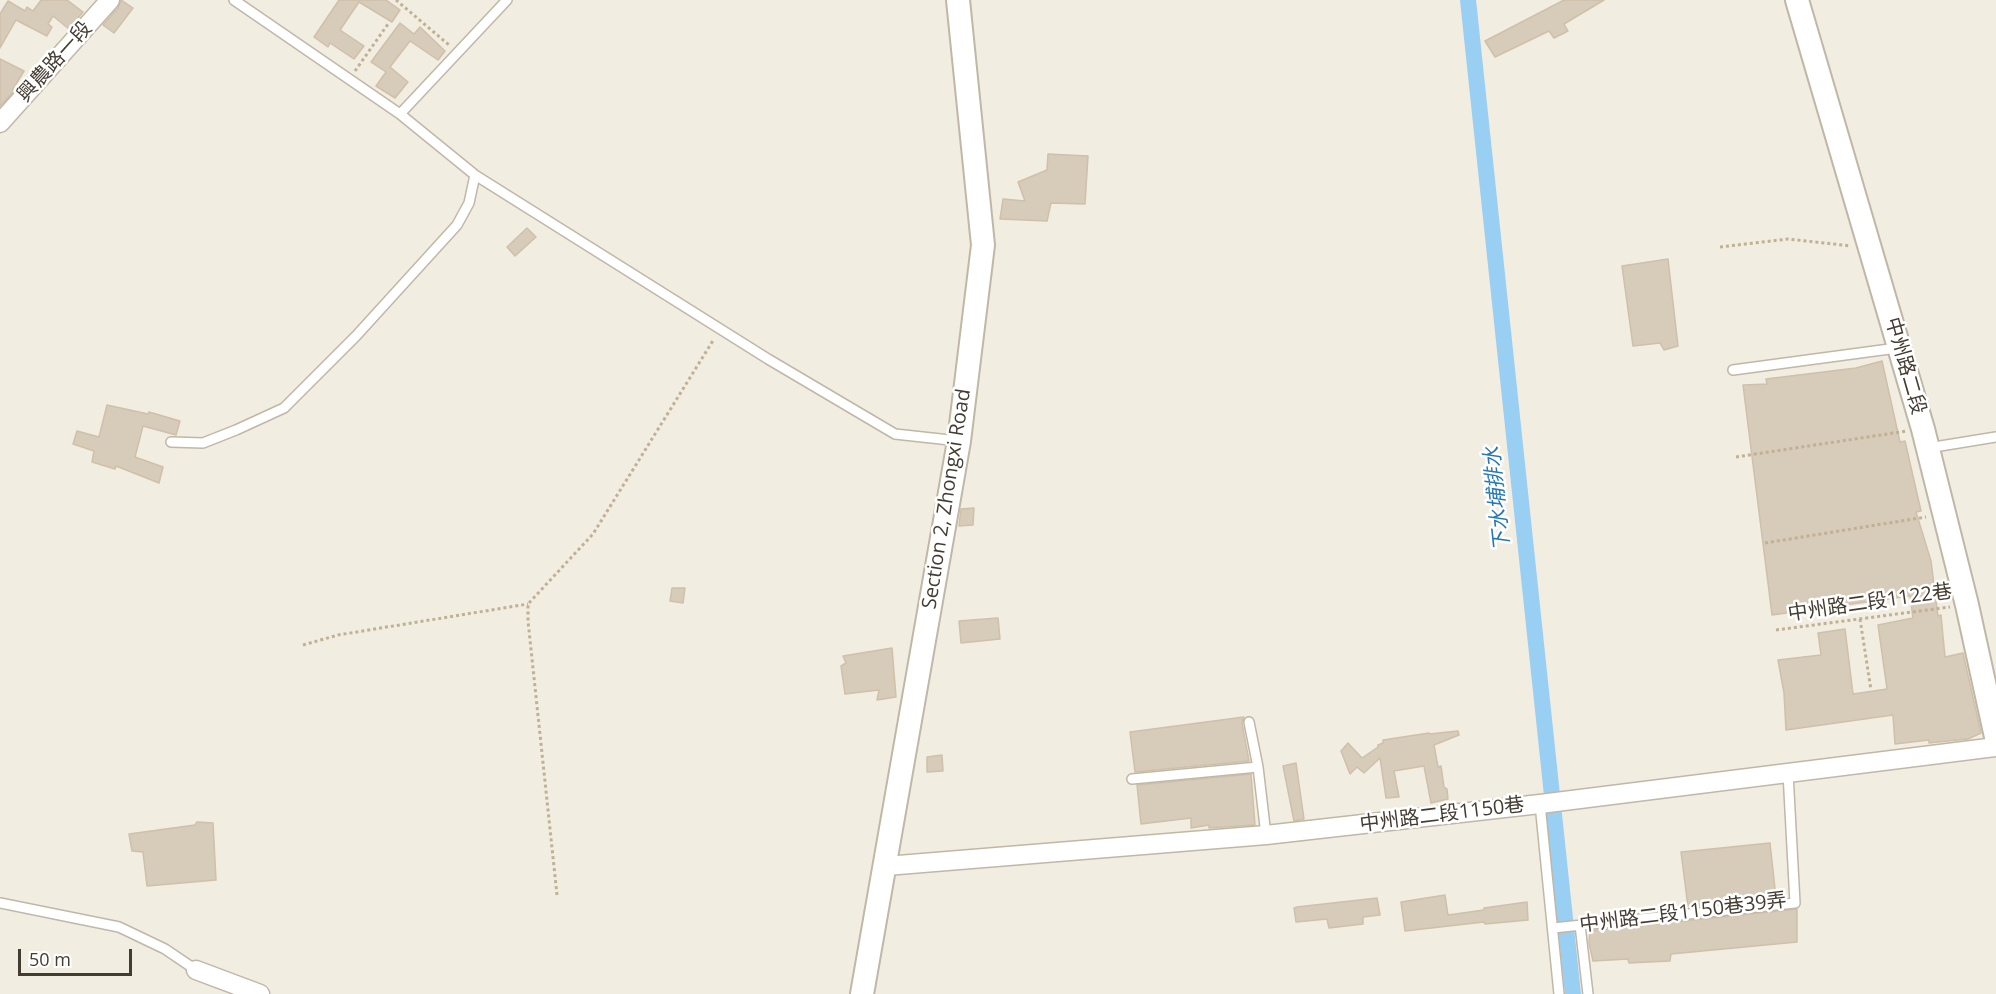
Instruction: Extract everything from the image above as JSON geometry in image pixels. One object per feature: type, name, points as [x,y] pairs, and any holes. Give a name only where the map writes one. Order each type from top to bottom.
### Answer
[{"type":"street","name":"興農路一段","points":[[0,123],[110,0]]},
{"type":"street","name":"Section 2, Zhongxi Road","points":[[862,994],[959,441],[983,245],[958,0]]},
{"type":"street","name":"中州路二段","points":[[1797,0],[1925,438],[1967,605],[1996,737]]},
{"type":"street","name":"中州路二段1150巷","points":[[886,866],[1266,835],[1540,804],[1996,747]]},
{"type":"street","points":[[196,970],[260,994]]},
{"type":"lane","points":[[234,0],[400,114],[475,175],[720,330],[895,434],[959,441]]},
{"type":"lane","points":[[400,114],[507,0]]},
{"type":"lane","points":[[171,442],[203,443],[284,408],[356,336],[457,225],[469,203],[475,175]]},
{"type":"lane","points":[[1733,370],[1899,347]]},
{"type":"lane","points":[[1925,438],[1996,437]]},
{"type":"lane","points":[[1249,722],[1258,767],[1266,835]]},
{"type":"lane","points":[[1132,778],[1258,767]]},
{"type":"lane","name":"中州路二段1150巷39弄","points":[[1553,928],[1795,903],[1788,773]]},
{"type":"lane","points":[[1540,804],[1559,994]]},
{"type":"lane","points":[[0,903],[119,927],[165,949],[196,970]]},
{"type":"lane","points":[[1581,925],[1588,994]]},
{"type":"path","points":[[396,0],[457,51]]},
{"type":"path","points":[[349,79],[388,24]]},
{"type":"path","points":[[1720,247],[1788,239],[1837,243],[1870,250]]},
{"type":"path","points":[[303,645],[338,634],[528,604],[593,534],[720,330]]},
{"type":"path","points":[[1736,457],[1925,438]]},
{"type":"path","points":[[1765,543],[1945,514]]},
{"type":"path","points":[[528,604],[557,895]]},
{"type":"path","name":"中州路二段1122巷","points":[[1776,630],[1967,605]]},
{"type":"path","points":[[1860,619],[1870,690]]},
{"type":"building","points":[[41,0],[67,0],[83,12],[69,29],[53,16],[48,24],[52,27],[47,36],[16,20],[0,48],[0,14],[8,1],[25,11],[27,7],[33,11]]},
{"type":"building","points":[[121,0],[133,8],[114,33],[103,25],[118,8]]},
{"type":"building","points":[[339,0],[386,0],[400,10],[392,22],[359,2],[340,30],[364,46],[354,59],[330,43],[328,47],[314,37]]},
{"type":"building","points":[[1564,0],[1604,0],[1564,24],[1568,31],[1554,38],[1549,31],[1495,57],[1485,41]]},
{"type":"building","points":[[400,23],[414,34],[420,27],[445,51],[438,60],[410,41],[390,67],[408,82],[395,98],[376,86],[386,72],[371,62]]},
{"type":"building","points":[[0,59],[24,71],[14,91],[0,106]]},
{"type":"building","points":[[1048,154],[1088,156],[1085,204],[1051,203],[1047,221],[1000,219],[1003,199],[1025,201],[1018,182],[1047,170]]},
{"type":"building","points":[[527,228],[536,237],[515,256],[507,247]]},
{"type":"building","points":[[1668,259],[1678,346],[1664,350],[1660,343],[1633,346],[1622,266]]},
{"type":"building","points":[[1882,361],[1900,442],[1905,441],[1921,511],[1916,512],[1931,561],[1938,616],[1941,615],[1945,657],[1963,653],[1981,733],[1968,739],[1895,744],[1893,715],[1786,730],[1784,693],[1778,660],[1821,655],[1818,633],[1845,629],[1853,694],[1887,689],[1878,625],[1913,618],[1910,596],[1772,615],[1743,385],[1767,384],[1766,379],[1856,368]]},
{"type":"building","points":[[107,405],[148,414],[149,412],[180,421],[176,435],[143,426],[135,457],[163,467],[159,483],[116,466],[115,469],[92,462],[94,451],[73,444],[77,431],[99,437]]},
{"type":"building","points":[[974,508],[973,525],[959,526],[961,509]]},
{"type":"building","points":[[672,588],[685,588],[683,603],[670,601]]},
{"type":"building","points":[[998,618],[1000,639],[961,643],[959,621]]},
{"type":"building","points":[[892,648],[896,697],[877,700],[879,690],[845,694],[841,666],[846,663],[843,656]]},
{"type":"building","points":[[1244,717],[1242,723],[1249,761],[1135,772],[1130,732]]},
{"type":"building","points":[[1458,731],[1459,735],[1434,745],[1448,799],[1431,803],[1424,766],[1394,771],[1399,797],[1386,798],[1380,758],[1364,773],[1357,767],[1350,774],[1341,751],[1348,743],[1362,758],[1383,743],[1383,740]]},
{"type":"building","points":[[942,755],[943,771],[927,772],[927,757]]},
{"type":"building","points":[[1296,763],[1304,819],[1294,821],[1283,766]]},
{"type":"building","points":[[1251,774],[1255,825],[1209,828],[1209,825],[1191,828],[1191,818],[1141,824],[1137,785]]},
{"type":"building","points":[[197,822],[213,823],[216,880],[147,886],[143,852],[132,851],[129,834],[195,825]]},
{"type":"building","points":[[1770,843],[1776,898],[1688,907],[1681,852]]},
{"type":"building","points":[[1445,895],[1448,915],[1527,902],[1528,920],[1485,924],[1484,922],[1405,931],[1401,902]]},
{"type":"building","points":[[1377,898],[1380,915],[1363,917],[1363,924],[1329,928],[1327,919],[1296,922],[1294,908],[1297,907]]},
{"type":"building","points":[[1797,909],[1797,942],[1671,954],[1670,961],[1629,963],[1628,959],[1593,961],[1589,943],[1590,931]]},
{"type":"waterway","name":"下水埔排水","points":[[1468,0],[1573,994]]}]
